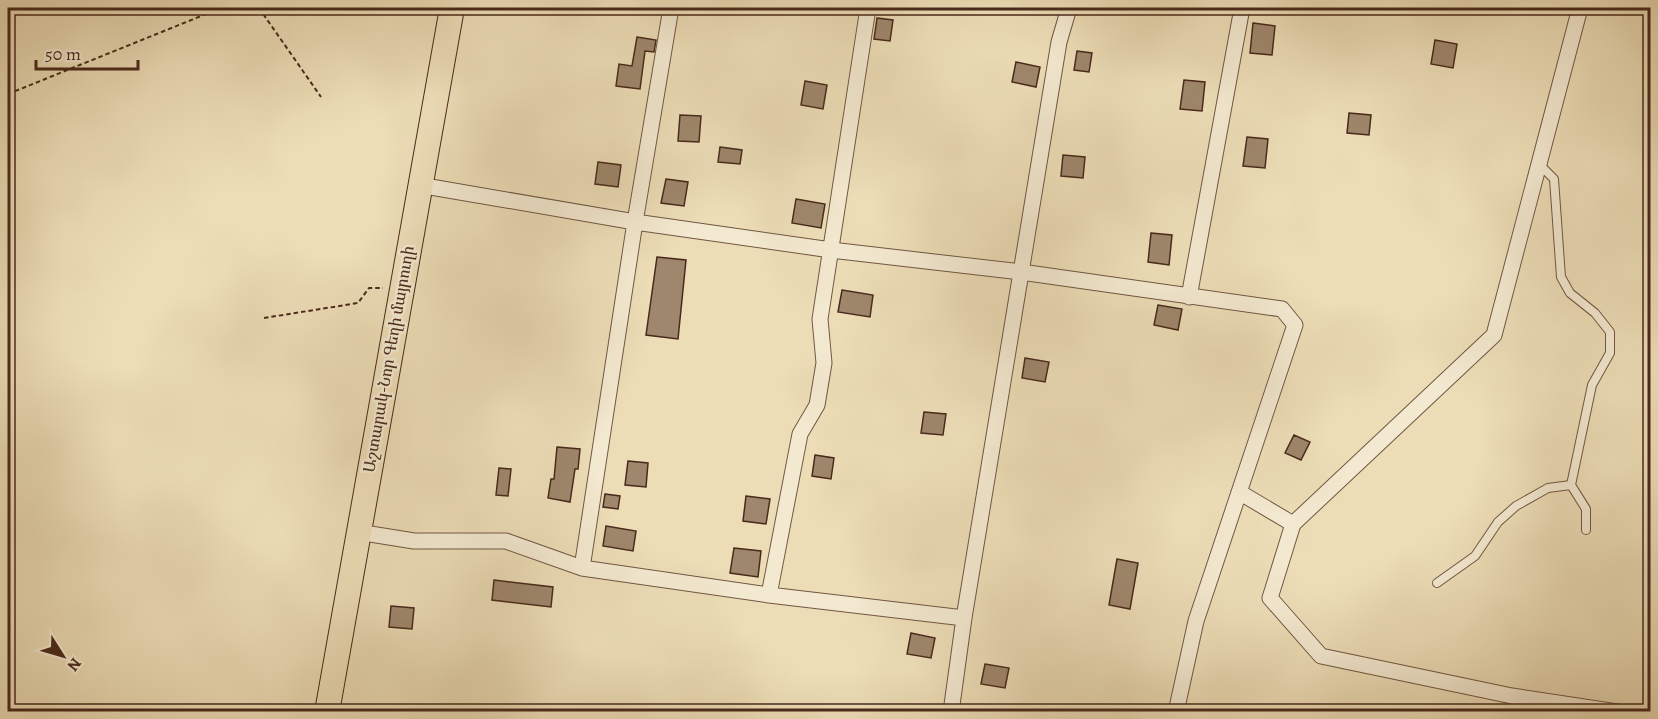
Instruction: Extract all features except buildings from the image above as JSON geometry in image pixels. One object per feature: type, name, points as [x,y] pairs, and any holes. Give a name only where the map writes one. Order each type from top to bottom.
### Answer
[{"type":"main road","name":"Աշտարակ-Նոր Գեղի մայրուղի","points":[[327,711],[452,8]]},
{"type":"street","points":[[582,568],[635,222],[671,8]]},
{"type":"street","points":[[769,596],[800,434],[817,405],[824,363],[820,319],[868,8]]},
{"type":"street","points":[[951,711],[964,618],[1059,42],[1069,8]]},
{"type":"street","points":[[1189,297],[1242,8]]},
{"type":"street","points":[[1580,8],[1494,335],[1293,524],[1270,598],[1321,656],[1512,696],[1617,711]]},
{"type":"street","points":[[419,185],[635,222],[831,250],[1021,272],[1282,309],[1295,325],[1196,621],[1176,711]]},
{"type":"street","points":[[1239,492],[1293,524]]},
{"type":"street","points":[[358,532],[414,541],[506,541],[582,568],[769,596],[964,618]]},
{"type":"street","points":[[1510,711],[1512,696]]},
{"type":"lane","points":[[1539,164],[1554,179],[1561,277],[1570,293],[1595,313],[1610,332],[1610,353],[1592,385],[1571,486],[1586,509],[1586,530]]},
{"type":"lane","points":[[1437,583],[1475,556],[1498,522],[1516,506],[1548,488],[1571,486]]},
{"type":"path","points":[[8,94],[221,8]]},
{"type":"path","points":[[260,8],[321,97]]},
{"type":"path","points":[[264,318],[358,303],[369,288],[401,287]]}]
